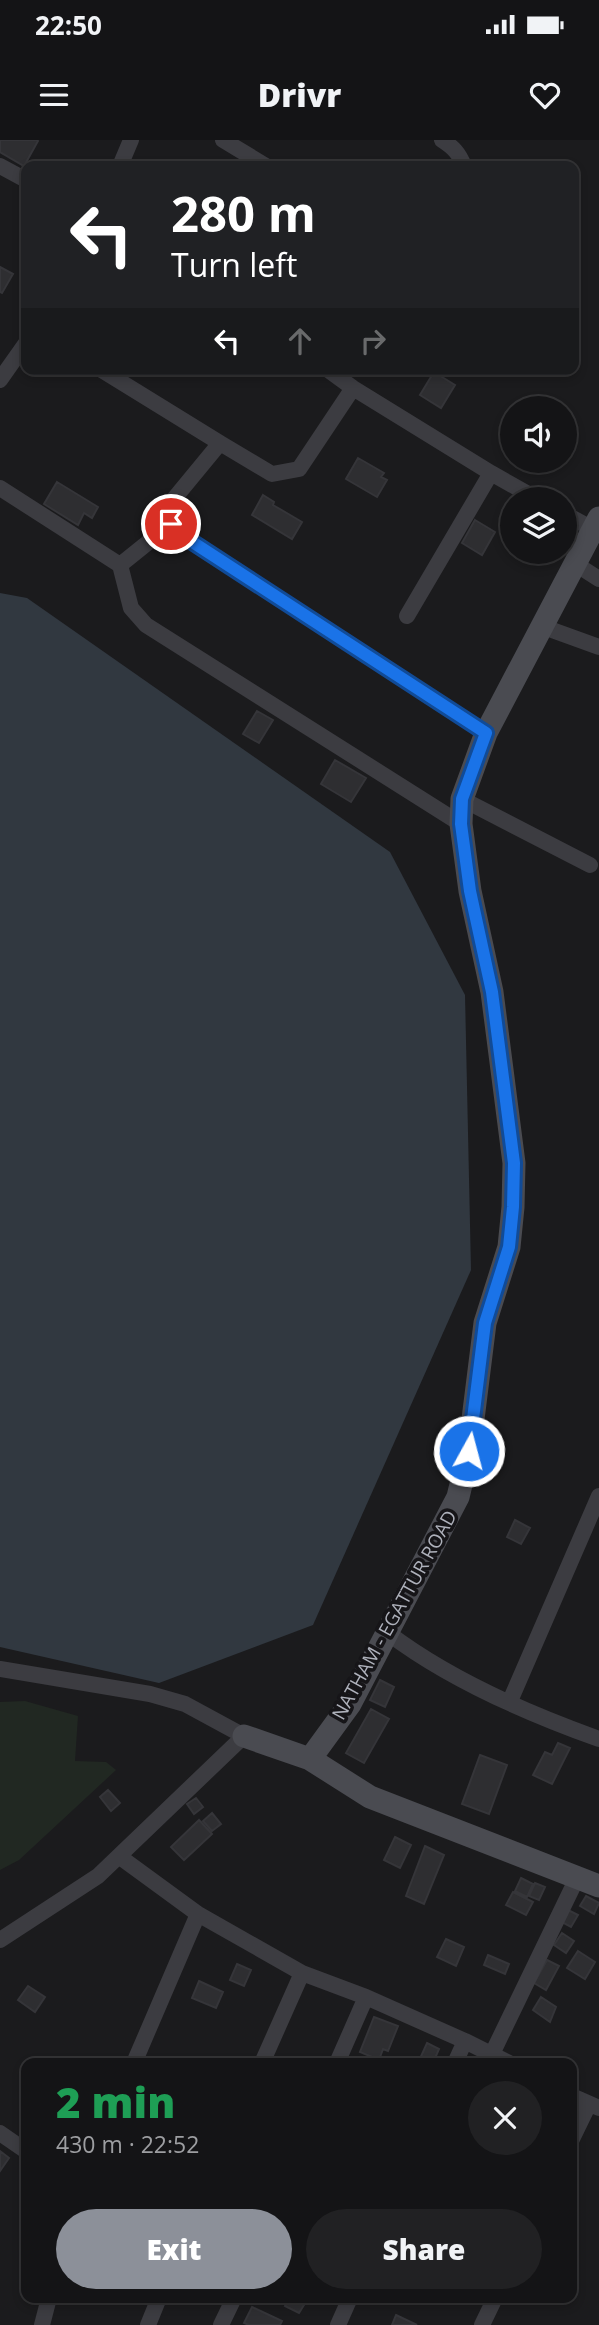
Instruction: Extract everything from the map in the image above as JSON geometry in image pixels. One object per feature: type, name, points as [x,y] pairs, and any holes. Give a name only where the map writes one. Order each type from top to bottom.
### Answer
[{"type":"street","points":[[122,161],[131,140]]},
{"type":"street","points":[[223,140],[258,161]]},
{"type":"street","points":[[442,140],[453,146],[462,161]]},
{"type":"street","points":[[0,166],[21,177]]},
{"type":"street","points":[[0,380],[21,350]]},
{"type":"street","points":[[110,375],[272,474],[299,469],[353,388]]},
{"type":"street","points":[[338,375],[353,388],[516,487]]},
{"type":"street","points":[[120,565],[171,524],[173,500],[220,443]]},
{"type":"street","points":[[407,615],[491,473]]},
{"type":"street","points":[[0,488],[120,565],[131,608],[146,625],[461,824]]},
{"type":"street","points":[[577,518],[596,524]]},
{"type":"street","points":[[171,524],[180,534],[486,733]]},
{"type":"street","name":"NATHAM - EGATTUR ROAD","points":[[577,557],[596,524]]},
{"type":"street","name":"NATHAM - EGATTUR ROAD","points":[[310,1759],[350,1704],[388,1633],[458,1497],[469,1451],[485,1323],[509,1247],[514,1163],[492,992],[470,891],[461,824],[462,799],[486,733],[573,564]]},
{"type":"street","points":[[577,564],[599,579]]},
{"type":"street","points":[[541,626],[599,647]]},
{"type":"street","points":[[462,799],[590,865]]},
{"type":"street","points":[[510,1702],[599,1496]]},
{"type":"street","points":[[388,1633],[464,1681],[599,1739]]},
{"type":"street","points":[[0,1669],[150,1694],[185,1704],[244,1736],[310,1759],[370,1797],[599,1886]]},
{"type":"street","points":[[0,1940],[97,1877],[244,1736]]},
{"type":"street","points":[[120,1857],[198,1914],[302,1973],[366,1997],[500,2058]]},
{"type":"street","points":[[492,2054],[577,1878]]},
{"type":"street","points":[[136,2058],[198,1914]]},
{"type":"street","points":[[264,2058],[302,1973]]},
{"type":"street","points":[[339,2058],[366,1997]]},
{"type":"street","points":[[457,2058],[465,2041]]},
{"type":"street","points":[[577,2098],[594,2106],[577,2132]]},
{"type":"street","points":[[0,2133],[21,2148]]},
{"type":"street","points":[[42,2325],[48,2303]]},
{"type":"street","points":[[148,2325],[157,2303]]},
{"type":"street","points":[[221,2325],[232,2303]]},
{"type":"street","points":[[338,2325],[348,2303]]},
{"type":"street","points":[[482,2325],[493,2303]]},
{"type":"shaded area","points":[[0,593],[27,598],[390,852],[465,995],[471,1270],[313,1625],[159,1683],[0,1647]]},
{"type":"shaded area","points":[[25,1701],[78,1716],[75,1761],[106,1762],[116,1770],[19,1860],[0,1870],[0,1702]]},
{"type":"building","points":[[0,140],[38,141],[27,161],[21,161],[21,164],[0,152]]},
{"type":"building","points":[[0,267],[13,274],[2,293],[0,292]]},
{"type":"building","points":[[432,375],[439,375],[455,385],[441,408],[420,395]]},
{"type":"building","points":[[358,458],[384,473],[381,477],[387,480],[377,497],[346,479]]},
{"type":"building","points":[[57,482],[98,507],[92,518],[84,513],[78,525],[44,504]]},
{"type":"building","points":[[263,495],[274,502],[273,505],[302,522],[292,539],[252,515]]},
{"type":"building","points":[[475,520],[495,532],[482,555],[462,543]]},
{"type":"building","points":[[257,711],[273,720],[259,743],[243,734]]},
{"type":"building","points":[[335,760],[366,778],[351,802],[321,784]]},
{"type":"building","points":[[515,1520],[530,1528],[521,1544],[507,1537]]},
{"type":"building","points":[[380,1680],[394,1687],[385,1707],[370,1700]]},
{"type":"building","points":[[371,1709],[389,1719],[364,1763],[346,1753]]},
{"type":"building","points":[[558,1743],[570,1748],[552,1784],[533,1775],[545,1752],[552,1755]]},
{"type":"building","points":[[480,1755],[507,1765],[489,1814],[462,1804]]},
{"type":"building","points":[[108,1790],[120,1803],[111,1811],[100,1797]]},
{"type":"building","points":[[196,1798],[203,1807],[194,1814],[187,1804]]},
{"type":"building","points":[[212,1813],[221,1824],[212,1831],[203,1821]]},
{"type":"building","points":[[199,1820],[212,1834],[184,1860],[171,1847]]},
{"type":"building","points":[[395,1837],[411,1845],[400,1868],[384,1860]]},
{"type":"building","points":[[425,1846],[444,1855],[424,1904],[406,1896]]},
{"type":"building","points":[[521,1878],[533,1884],[527,1897],[515,1891]]},
{"type":"building","points":[[535,1883],[545,1887],[539,1900],[529,1896]]},
{"type":"building","points":[[513,1892],[533,1902],[526,1915],[506,1905]]},
{"type":"building","points":[[586,1896],[599,1903],[594,1914],[580,1906]]},
{"type":"building","points":[[566,1909],[578,1915],[571,1927],[560,1921]]},
{"type":"building","points":[[562,1933],[574,1941],[566,1953],[554,1945]]},
{"type":"building","points":[[446,1939],[464,1947],[456,1966],[437,1957]]},
{"type":"building","points":[[578,1951],[595,1962],[585,1979],[567,1968]]},
{"type":"building","points":[[488,1955],[509,1964],[505,1974],[484,1965]]},
{"type":"building","points":[[547,1960],[559,1966],[546,1990],[534,1983]]},
{"type":"building","points":[[237,1964],[251,1970],[244,1986],[230,1980]]},
{"type":"building","points":[[199,1981],[223,1992],[216,2008],[192,1998]]},
{"type":"building","points":[[28,1986],[45,1997],[35,2012],[18,2000]]},
{"type":"building","points":[[541,1997],[556,2007],[550,2022],[533,2010]]},
{"type":"building","points":[[374,2017],[398,2026],[388,2051],[383,2049],[380,2058],[360,2052]]},
{"type":"building","points":[[427,2043],[439,2049],[435,2058],[420,2058]]},
{"type":"building","points":[[0,2151],[9,2158],[0,2171]]},
{"type":"building","points":[[286,2303],[304,2305],[299,2313],[285,2306]]},
{"type":"building","points":[[252,2307],[282,2321],[280,2325],[244,2323]]},
{"type":"building","points":[[396,2315],[417,2325],[392,2325]]},
{"type":"route","points":[[171,524],[180,534],[486,733],[462,799],[461,824],[470,891],[492,992],[514,1163],[513,1207],[509,1247],[485,1323],[469,1451]]}]
